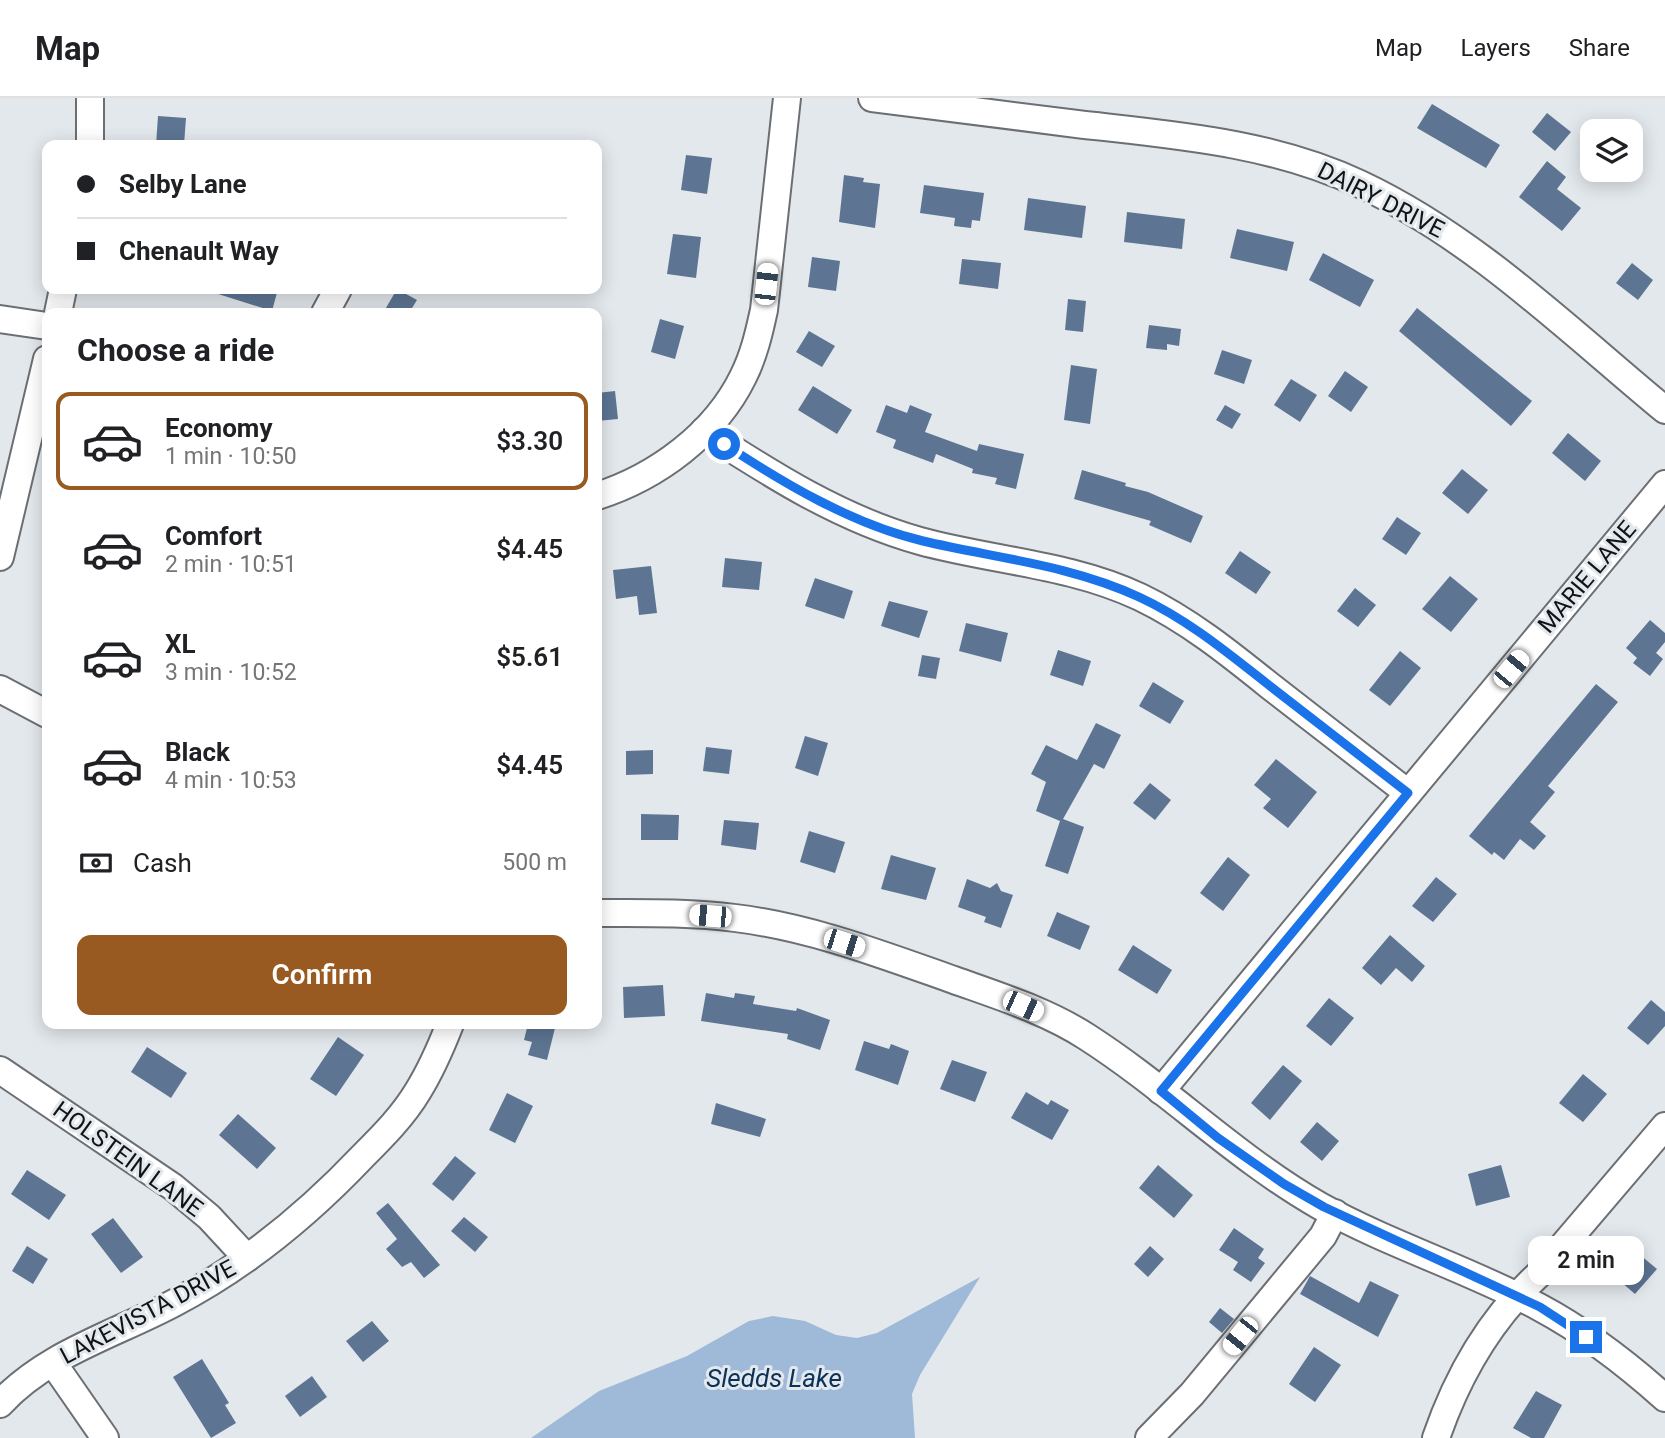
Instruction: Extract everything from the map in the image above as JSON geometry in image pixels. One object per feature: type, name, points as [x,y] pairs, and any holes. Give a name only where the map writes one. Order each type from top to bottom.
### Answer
[{"type":"street","points":[[90,98],[90,140]]},
{"type":"street","points":[[602,494],[637,480],[670,459],[704,431],[726,406],[743,376],[756,344],[764,310],[787,98]]},
{"type":"street","name":"DAIRY DRIVE","points":[[872,98],[1169,134],[1247,146],[1305,162],[1360,184],[1425,219],[1470,249],[1665,410]]},
{"type":"street","points":[[0,319],[42,325]]},
{"type":"street","points":[[0,556],[42,380]]},
{"type":"street","points":[[704,431],[765,470],[828,505],[876,527],[922,541],[1029,562],[1096,580],[1148,601],[1207,637],[1408,793]]},
{"type":"street","name":"MARIE LANE","points":[[1161,1091],[1665,484]]},
{"type":"street","points":[[0,688],[42,711]]},
{"type":"street","points":[[602,913],[685,913],[775,925],[854,946],[1004,998],[1062,1024],[1085,1035],[1161,1091],[1218,1138],[1273,1176],[1335,1213],[1540,1307],[1608,1352],[1665,1398]]},
{"type":"street","name":"LAKEVISTA DRIVE","points":[[0,1404],[15,1387],[53,1363],[175,1303],[247,1258],[343,1178],[392,1126],[417,1093],[438,1055],[448,1029]]},
{"type":"street","name":"HOLSTEIN LANE","points":[[0,1070],[173,1187],[209,1217],[247,1258]]},
{"type":"street","points":[[1436,1438],[1462,1374],[1515,1296],[1538,1275],[1665,1126]]},
{"type":"street","points":[[1149,1438],[1200,1385],[1323,1236],[1335,1213]]},
{"type":"street","points":[[53,1363],[104,1438]]},
{"type":"water","name":"Sledds Lake","points":[[980,1277],[920,1375],[912,1394],[915,1438],[531,1438],[599,1391],[687,1356],[749,1321],[773,1316],[805,1321],[836,1335],[857,1338],[877,1333]]},
{"type":"building","points":[[1432,104],[1500,145],[1486,168],[1417,128]]},
{"type":"building","points":[[1547,113],[1571,132],[1555,151],[1532,132]]},
{"type":"building","points":[[158,116],[186,118],[184,140],[156,140]]},
{"type":"building","points":[[686,155],[712,158],[707,194],[681,190]]},
{"type":"building","points":[[1547,161],[1566,177],[1557,189],[1581,208],[1562,231],[1519,197]]},
{"type":"building","points":[[844,175],[864,178],[863,182],[880,184],[875,228],[839,222]]},
{"type":"building","points":[[924,185],[984,193],[980,221],[972,220],[971,228],[954,226],[955,218],[920,213]]},
{"type":"building","points":[[1028,198],[1086,206],[1082,238],[1024,230]]},
{"type":"building","points":[[1127,212],[1185,219],[1182,249],[1124,242]]},
{"type":"building","points":[[1237,229],[1294,242],[1287,271],[1230,258]]},
{"type":"building","points":[[673,234],[701,237],[696,278],[667,274]]},
{"type":"building","points":[[1323,253],[1374,280],[1360,307],[1309,280]]},
{"type":"building","points":[[812,257],[840,261],[836,291],[808,287]]},
{"type":"building","points":[[962,259],[1001,263],[998,289],[959,284]]},
{"type":"building","points":[[1632,263],[1653,280],[1638,300],[1616,283]]},
{"type":"building","points":[[218,294],[277,294],[273,308],[262,308]]},
{"type":"building","points":[[394,294],[406,294],[417,300],[412,308],[386,308]]},
{"type":"building","points":[[1068,299],[1086,301],[1083,332],[1065,330]]},
{"type":"building","points":[[1417,308],[1532,401],[1511,426],[1399,331]]},
{"type":"building","points":[[660,319],[684,326],[675,359],[651,352]]},
{"type":"building","points":[[1149,325],[1181,329],[1179,346],[1167,344],[1167,350],[1146,348]]},
{"type":"building","points":[[809,331],[835,346],[822,367],[796,352]]},
{"type":"building","points":[[1222,350],[1252,360],[1244,384],[1214,374]]},
{"type":"building","points":[[1071,365],[1097,369],[1090,424],[1064,420]]},
{"type":"building","points":[[1345,371],[1368,387],[1351,412],[1328,396]]},
{"type":"building","points":[[1291,379],[1317,395],[1300,422],[1274,405]]},
{"type":"building","points":[[813,386],[852,410],[837,434],[798,410]]},
{"type":"building","points":[[615,391],[618,419],[602,421],[602,392]]},
{"type":"building","points":[[886,405],[907,413],[910,405],[932,414],[925,432],[977,451],[979,444],[1024,454],[1016,489],[995,484],[997,478],[972,473],[973,469],[936,454],[933,463],[893,448],[896,440],[876,432]]},
{"type":"building","points":[[1225,405],[1241,414],[1232,429],[1216,420]]},
{"type":"building","points":[[1568,433],[1601,461],[1585,481],[1552,453]]},
{"type":"building","points":[[1462,469],[1488,490],[1468,514],[1442,493]]},
{"type":"building","points":[[1082,470],[1126,483],[1125,486],[1148,492],[1203,516],[1191,543],[1149,525],[1151,521],[1074,499]]},
{"type":"building","points":[[1397,517],[1421,533],[1406,555],[1382,539]]},
{"type":"building","points":[[1240,551],[1271,572],[1256,594],[1225,573]]},
{"type":"building","points":[[725,558],[762,562],[759,590],[722,587]]},
{"type":"building","points":[[651,566],[657,613],[639,615],[637,596],[616,599],[613,570]]},
{"type":"building","points":[[1450,576],[1478,599],[1451,632],[1422,609]]},
{"type":"building","points":[[815,578],[853,591],[844,619],[805,606]]},
{"type":"building","points":[[1355,588],[1376,605],[1358,627],[1337,611]]},
{"type":"building","points":[[889,601],[928,611],[919,638],[881,626]]},
{"type":"building","points":[[1650,620],[1665,633],[1665,642],[1656,653],[1663,659],[1650,676],[1633,663],[1637,658],[1626,648]]},
{"type":"building","points":[[966,623],[1008,633],[1001,662],[959,651]]},
{"type":"building","points":[[1058,650],[1091,661],[1083,686],[1050,675]]},
{"type":"building","points":[[1400,651],[1421,668],[1390,706],[1369,690]]},
{"type":"building","points":[[922,655],[940,658],[936,679],[918,676]]},
{"type":"building","points":[[1153,682],[1184,701],[1170,724],[1139,706]]},
{"type":"building","points":[[1596,684],[1618,702],[1548,786],[1555,792],[1530,822],[1546,836],[1534,850],[1520,839],[1504,860],[1494,852],[1492,855],[1469,836]]},
{"type":"building","points":[[1096,723],[1121,735],[1104,769],[1094,764],[1063,819],[1084,827],[1068,874],[1045,866],[1060,821],[1036,811],[1046,782],[1031,774],[1046,745],[1077,760]]},
{"type":"building","points":[[805,736],[828,743],[818,776],[795,768]]},
{"type":"building","points":[[706,747],[732,750],[729,774],[703,771]]},
{"type":"building","points":[[653,750],[653,774],[626,775],[626,751]]},
{"type":"building","points":[[1276,759],[1317,792],[1288,828],[1263,808],[1271,799],[1254,785]]},
{"type":"building","points":[[1150,783],[1171,800],[1155,820],[1133,803]]},
{"type":"building","points":[[641,814],[679,815],[678,840],[641,840]]},
{"type":"building","points":[[724,820],[759,823],[756,850],[721,845]]},
{"type":"building","points":[[809,831],[845,842],[835,873],[800,862]]},
{"type":"building","points":[[891,855],[936,868],[926,900],[881,889]]},
{"type":"building","points":[[1228,857],[1250,875],[1223,911],[1200,893]]},
{"type":"building","points":[[1436,877],[1457,894],[1433,922],[1412,906]]},
{"type":"building","points":[[967,879],[990,888],[997,883],[1001,891],[1013,895],[1001,928],[984,922],[986,917],[958,907]]},
{"type":"building","points":[[1057,912],[1090,926],[1080,950],[1047,936]]},
{"type":"building","points":[[1390,935],[1425,966],[1412,982],[1396,968],[1381,985],[1362,968]]},
{"type":"building","points":[[1133,945],[1172,970],[1157,994],[1118,970]]},
{"type":"building","points":[[663,985],[665,1016],[624,1018],[623,987]]},
{"type":"building","points":[[706,993],[734,998],[735,993],[755,996],[753,1004],[796,1011],[797,1008],[830,1020],[820,1050],[787,1039],[788,1034],[701,1021]]},
{"type":"building","points":[[1329,998],[1354,1018],[1331,1046],[1306,1026]]},
{"type":"building","points":[[1651,1000],[1665,1012],[1665,1026],[1648,1045],[1627,1028]]},
{"type":"building","points":[[527,1029],[555,1029],[547,1060],[528,1055],[532,1042],[524,1040]]},
{"type":"building","points":[[338,1037],[364,1055],[336,1096],[310,1079]]},
{"type":"building","points":[[864,1041],[889,1049],[891,1044],[909,1051],[898,1085],[855,1070]]},
{"type":"building","points":[[147,1047],[187,1073],[171,1098],[131,1072]]},
{"type":"building","points":[[952,1060],[987,1072],[975,1102],[940,1089]]},
{"type":"building","points":[[1283,1065],[1302,1081],[1270,1120],[1251,1103]]},
{"type":"building","points":[[1583,1074],[1607,1094],[1583,1122],[1559,1103]]},
{"type":"building","points":[[1026,1092],[1048,1105],[1051,1100],[1069,1110],[1052,1140],[1011,1118]]},
{"type":"building","points":[[507,1093],[533,1106],[515,1143],[489,1130]]},
{"type":"building","points":[[716,1103],[766,1119],[760,1137],[711,1124]]},
{"type":"building","points":[[238,1114],[276,1148],[257,1169],[219,1135]]},
{"type":"building","points":[[1317,1122],[1339,1141],[1322,1161],[1300,1142]]},
{"type":"building","points":[[455,1156],[476,1173],[453,1201],[432,1184]]},
{"type":"building","points":[[1158,1165],[1193,1195],[1174,1218],[1139,1188]]},
{"type":"building","points":[[1501,1165],[1510,1197],[1476,1206],[1468,1174]]},
{"type":"building","points":[[27,1170],[66,1195],[49,1220],[11,1194]]},
{"type":"building","points":[[388,1203],[440,1265],[424,1278],[411,1262],[402,1267],[386,1249],[397,1239],[376,1213]]},
{"type":"building","points":[[464,1217],[488,1237],[475,1252],[451,1231]]},
{"type":"building","points":[[113,1218],[143,1257],[121,1273],[91,1234]]},
{"type":"building","points":[[1234,1228],[1264,1249],[1258,1258],[1265,1263],[1251,1282],[1233,1270],[1238,1262],[1219,1250]]},
{"type":"building","points":[[1628,1245],[1657,1269],[1635,1294],[1607,1270]]},
{"type":"building","points":[[27,1246],[48,1259],[33,1284],[12,1271]]},
{"type":"building","points":[[1150,1246],[1164,1259],[1148,1277],[1134,1264]]},
{"type":"building","points":[[1310,1276],[1359,1303],[1370,1281],[1399,1295],[1378,1337],[1300,1294]]},
{"type":"building","points":[[1220,1308],[1234,1319],[1222,1333],[1209,1322]]},
{"type":"building","points":[[372,1321],[389,1341],[363,1362],[346,1341]]},
{"type":"building","points":[[1314,1347],[1341,1365],[1315,1402],[1289,1384]]},
{"type":"building","points":[[202,1359],[229,1403],[225,1405],[236,1423],[211,1438],[173,1377]]},
{"type":"building","points":[[312,1376],[327,1397],[300,1417],[285,1396]]},
{"type":"building","points":[[1536,1391],[1562,1405],[1544,1438],[1531,1438],[1513,1428]]},
{"type":"route","points":[[724,444],[828,505],[876,527],[922,541],[1029,562],[1096,580],[1138,596],[1207,637],[1408,793],[1161,1091],[1218,1138],[1284,1184],[1377,1234],[1540,1307],[1586,1337]]}]
